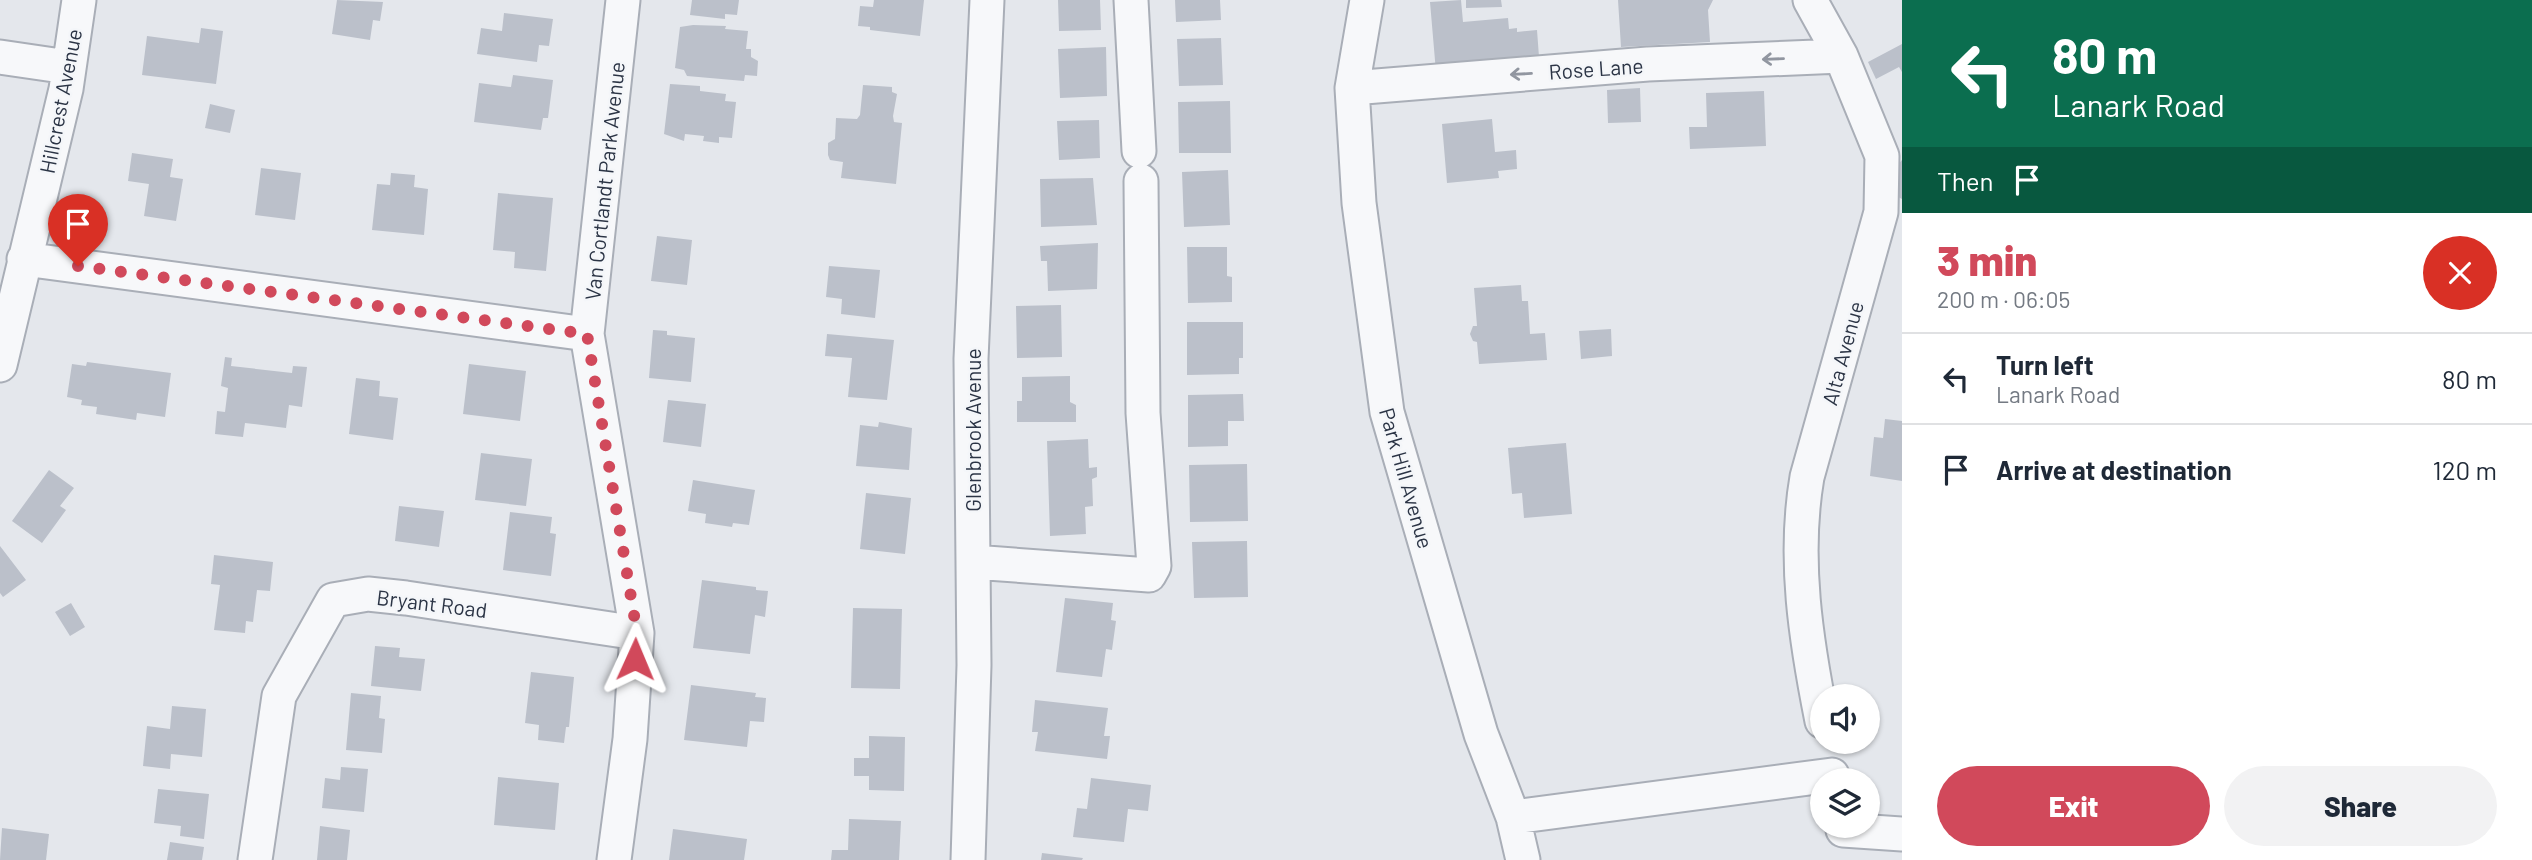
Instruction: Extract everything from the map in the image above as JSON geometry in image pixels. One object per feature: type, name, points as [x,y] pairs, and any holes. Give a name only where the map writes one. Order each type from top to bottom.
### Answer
[{"type":"street","name":"Hillcrest Avenue","points":[[0,365],[66,89],[79,0]]},
{"type":"street","name":"Van Cortlandt Park Avenue","points":[[614,860],[630,739],[637,633],[587,334],[623,0]]},
{"type":"street","name":"Glenbrook Avenue","points":[[968,860],[974,665],[971,359],[987,0]]},
{"type":"street","points":[[973,562],[1149,575],[1154,566],[1143,413],[1140,166],[1131,0]]},
{"type":"street","name":"Park Hill Avenue","points":[[1367,0],[1352,88],[1359,203],[1387,412],[1481,734],[1513,817],[1524,860]]},
{"type":"street","name":"Alta Avenue","points":[[1810,0],[1841,56],[1882,156],[1881,212],[1807,477],[1801,515],[1807,642],[1815,684]]},
{"type":"street","name":"Rose Lane","points":[[1352,88],[1648,64],[1841,56]]},
{"type":"street","points":[[0,57],[68,67]]},
{"type":"street","points":[[24,259],[587,334]]},
{"type":"street","name":"Bryant Road","points":[[256,860],[279,696],[333,600],[381,596],[637,633]]},
{"type":"street","points":[[1513,817],[1810,781]]},
{"type":"street","points":[[1844,839],[1902,834]]},
{"type":"building","points":[[337,0],[383,2],[380,21],[373,20],[370,40],[332,34]]},
{"type":"building","points":[[692,0],[739,0],[737,15],[725,14],[725,19],[690,15]]},
{"type":"building","points":[[874,0],[924,0],[920,36],[858,26],[860,6],[873,7]]},
{"type":"building","points":[[1058,0],[1100,0],[1101,30],[1059,31]]},
{"type":"building","points":[[1175,0],[1220,0],[1221,20],[1176,22]]},
{"type":"building","points":[[1461,0],[1463,22],[1508,18],[1509,29],[1517,28],[1517,32],[1537,30],[1539,57],[1436,72],[1430,2]]},
{"type":"building","points":[[1466,0],[1501,0],[1502,7],[1466,8]]},
{"type":"building","points":[[1618,0],[1713,0],[1708,10],[1710,42],[1621,47]]},
{"type":"building","points":[[504,13],[553,19],[549,46],[539,45],[537,62],[477,54],[481,28],[502,31]]},
{"type":"building","points":[[726,26],[725,29],[748,31],[746,49],[751,49],[751,57],[758,61],[757,76],[745,75],[744,81],[687,76],[684,70],[675,68],[680,27]]},
{"type":"building","points":[[201,28],[223,31],[216,84],[142,75],[147,36],[199,43]]},
{"type":"building","points":[[1221,38],[1223,85],[1179,86],[1177,39]]},
{"type":"building","points":[[1902,44],[1902,72],[1899,67],[1876,79],[1868,62]]},
{"type":"building","points":[[1106,47],[1107,96],[1060,98],[1058,49]]},
{"type":"building","points":[[513,75],[553,80],[548,118],[543,118],[541,130],[474,122],[479,83],[511,87]]},
{"type":"building","points":[[670,84],[700,86],[700,91],[726,94],[725,101],[736,102],[732,138],[719,137],[719,143],[703,141],[704,136],[685,134],[684,141],[664,134]]},
{"type":"building","points":[[863,85],[892,87],[892,92],[897,94],[894,122],[902,123],[896,184],[841,178],[843,162],[830,160],[828,155],[828,143],[835,139],[836,118],[857,119],[860,115]]},
{"type":"building","points":[[1640,88],[1641,122],[1608,123],[1607,90]]},
{"type":"building","points":[[1764,91],[1766,146],[1690,149],[1689,127],[1707,127],[1706,93]]},
{"type":"building","points":[[1230,101],[1231,153],[1179,153],[1178,102]]},
{"type":"building","points":[[210,104],[235,110],[230,133],[205,128]]},
{"type":"building","points":[[1492,119],[1495,152],[1516,150],[1517,169],[1498,171],[1499,178],[1447,183],[1442,124]]},
{"type":"building","points":[[1099,120],[1100,158],[1059,160],[1057,121]]},
{"type":"building","points":[[132,153],[173,159],[170,177],[183,179],[176,221],[144,216],[149,184],[128,181]]},
{"type":"building","points":[[1902,160],[1902,199],[1896,196],[1899,189],[1894,184],[1896,167]]},
{"type":"building","points":[[261,168],[301,173],[295,220],[255,215]]},
{"type":"building","points":[[1228,170],[1230,225],[1184,227],[1182,172]]},
{"type":"building","points":[[391,173],[415,175],[414,187],[428,189],[424,235],[372,230],[377,184],[390,185]]},
{"type":"building","points":[[1093,178],[1097,225],[1041,227],[1040,179]]},
{"type":"building","points":[[498,193],[553,198],[546,271],[514,268],[515,252],[493,250]]},
{"type":"building","points":[[657,236],[692,240],[687,285],[651,281]]},
{"type":"building","points":[[1098,243],[1097,289],[1048,291],[1047,261],[1041,261],[1040,246]]},
{"type":"building","points":[[1187,247],[1227,247],[1227,276],[1232,277],[1232,302],[1188,303]]},
{"type":"building","points":[[829,266],[880,270],[875,318],[841,314],[842,299],[826,297]]},
{"type":"building","points":[[1521,285],[1522,301],[1528,301],[1530,334],[1545,333],[1547,360],[1479,364],[1477,342],[1473,341],[1470,334],[1473,326],[1477,326],[1474,288]]},
{"type":"building","points":[[1061,305],[1062,357],[1017,358],[1016,306]]},
{"type":"building","points":[[1187,322],[1243,322],[1243,358],[1239,358],[1239,374],[1187,375]]},
{"type":"building","points":[[1611,329],[1612,356],[1581,359],[1579,331]]},
{"type":"building","points":[[653,330],[667,331],[667,335],[695,338],[691,382],[649,378]]},
{"type":"building","points":[[827,334],[894,340],[887,400],[848,397],[852,358],[825,356]]},
{"type":"building","points":[[225,357],[232,358],[231,366],[292,373],[293,366],[307,367],[302,407],[289,405],[286,428],[245,423],[243,437],[215,434],[217,411],[225,412],[228,388],[221,386]]},
{"type":"building","points":[[87,362],[171,373],[165,417],[137,413],[136,420],[96,414],[97,407],[81,405],[82,400],[67,397],[72,364],[86,366]]},
{"type":"building","points":[[469,364],[526,371],[520,421],[463,414]]},
{"type":"building","points":[[1070,376],[1070,402],[1076,405],[1076,422],[1017,422],[1017,401],[1022,401],[1022,377]]},
{"type":"building","points":[[356,378],[380,381],[379,396],[398,398],[393,440],[349,434]]},
{"type":"building","points":[[1243,394],[1244,421],[1228,421],[1228,446],[1188,447],[1188,395]]},
{"type":"building","points":[[668,400],[706,404],[701,447],[663,442]]},
{"type":"building","points":[[1885,419],[1902,421],[1902,481],[1870,476],[1874,437],[1883,438]]},
{"type":"building","points":[[879,422],[912,428],[909,470],[856,466],[860,425],[878,427]]},
{"type":"building","points":[[1088,439],[1089,468],[1097,467],[1097,477],[1092,479],[1093,506],[1085,507],[1086,534],[1050,536],[1047,441]]},
{"type":"building","points":[[1566,443],[1572,514],[1524,518],[1522,493],[1512,494],[1508,448]]},
{"type":"building","points":[[481,453],[532,459],[526,506],[475,500]]},
{"type":"building","points":[[1247,464],[1248,521],[1190,522],[1189,465]]},
{"type":"building","points":[[49,470],[74,488],[60,506],[66,510],[42,543],[12,521]]},
{"type":"building","points":[[693,480],[755,490],[749,525],[733,523],[732,527],[705,523],[706,514],[688,511]]},
{"type":"building","points":[[866,493],[911,498],[905,554],[860,549]]},
{"type":"building","points":[[399,506],[444,511],[439,547],[395,541]]},
{"type":"building","points":[[510,512],[552,517],[550,533],[556,534],[551,576],[503,570]]},
{"type":"building","points":[[1247,541],[1248,597],[1194,598],[1192,542]]},
{"type":"building","points":[[0,546],[26,580],[3,597],[0,593]]},
{"type":"building","points":[[214,555],[273,562],[270,591],[257,590],[253,622],[246,621],[245,633],[214,630],[220,585],[211,584]]},
{"type":"building","points":[[702,580],[768,591],[765,617],[755,615],[750,654],[693,648]]},
{"type":"building","points":[[1065,598],[1113,603],[1111,620],[1116,621],[1112,650],[1106,649],[1102,677],[1056,672]]},
{"type":"building","points":[[71,603],[85,627],[70,636],[55,612]]},
{"type":"building","points":[[853,608],[902,609],[900,689],[851,688]]},
{"type":"building","points":[[375,646],[400,648],[399,657],[425,659],[421,691],[371,686]]},
{"type":"building","points":[[531,672],[574,677],[569,727],[566,727],[564,743],[538,740],[539,725],[525,723]]},
{"type":"building","points":[[691,685],[756,693],[755,697],[766,698],[764,722],[750,721],[747,747],[684,740]]},
{"type":"building","points":[[351,693],[381,696],[379,718],[385,719],[382,753],[346,750]]},
{"type":"building","points":[[1035,700],[1108,708],[1104,736],[1110,736],[1107,759],[1035,751],[1038,732],[1032,732]]},
{"type":"building","points":[[172,706],[206,709],[202,757],[171,754],[170,769],[143,766],[147,726],[170,729]]},
{"type":"building","points":[[869,736],[905,737],[904,791],[869,790],[869,776],[854,776],[854,758],[869,758]]},
{"type":"building","points":[[341,767],[368,769],[364,812],[322,808],[325,778],[340,780]]},
{"type":"building","points":[[498,777],[559,783],[555,830],[494,825]]},
{"type":"building","points":[[1091,778],[1151,785],[1148,811],[1128,809],[1124,842],[1073,837],[1077,808],[1087,809]]},
{"type":"building","points":[[158,789],[209,794],[204,839],[180,836],[181,826],[154,823]]},
{"type":"building","points":[[849,819],[901,821],[899,860],[831,860],[832,850],[848,850]]},
{"type":"building","points":[[320,826],[350,830],[347,860],[317,860]]},
{"type":"building","points":[[2,828],[49,834],[46,860],[0,860]]},
{"type":"building","points":[[673,829],[747,839],[744,860],[669,860]]},
{"type":"building","points":[[170,842],[204,847],[202,860],[167,860]]},
{"type":"building","points":[[1042,853],[1083,858],[1041,860]]},
{"type":"route","points":[[78,266],[587,334],[637,633],[635,659]]}]
